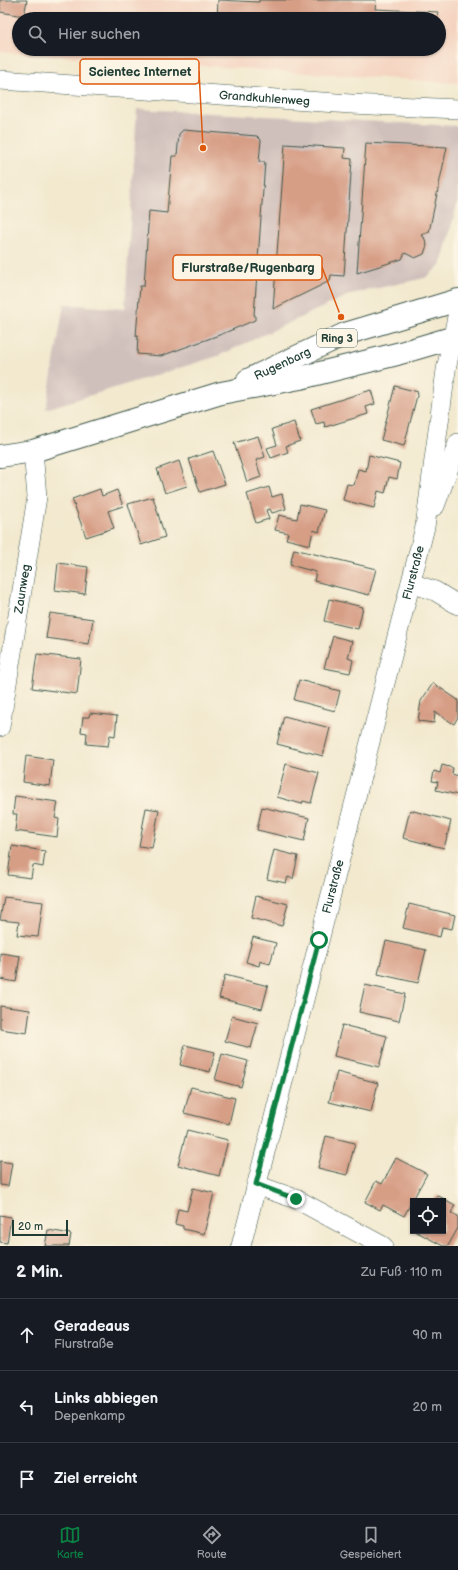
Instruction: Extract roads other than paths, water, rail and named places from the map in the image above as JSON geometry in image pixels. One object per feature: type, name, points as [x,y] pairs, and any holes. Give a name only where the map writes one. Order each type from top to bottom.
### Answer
[{"type":"main road","name":"Rugenbarg","points":[[221,393],[345,334],[458,300]]},
{"type":"main road","name":"Rugenbarg","points":[[0,456],[33,451],[221,393],[300,378],[397,354],[455,337]]},
{"type":"street","name":"Grandkuhlenweg","points":[[0,80],[351,104],[458,109]]},
{"type":"street","name":"Flurstraße","points":[[241,1246],[425,527],[458,312]]},
{"type":"street","name":"Flurstraße","points":[[425,527],[439,498],[458,443]]},
{"type":"street","name":"Zaunweg","points":[[0,727],[37,497],[33,451]]},
{"type":"street","points":[[411,583],[435,591],[458,605]]},
{"type":"street","points":[[256,1184],[296,1199],[383,1246]]},
{"type":"place","name":"Scientec Internet","points":[[203,148]]},
{"type":"place","name":"Flurstraße/Rugenbarg","points":[[341,317]]}]
